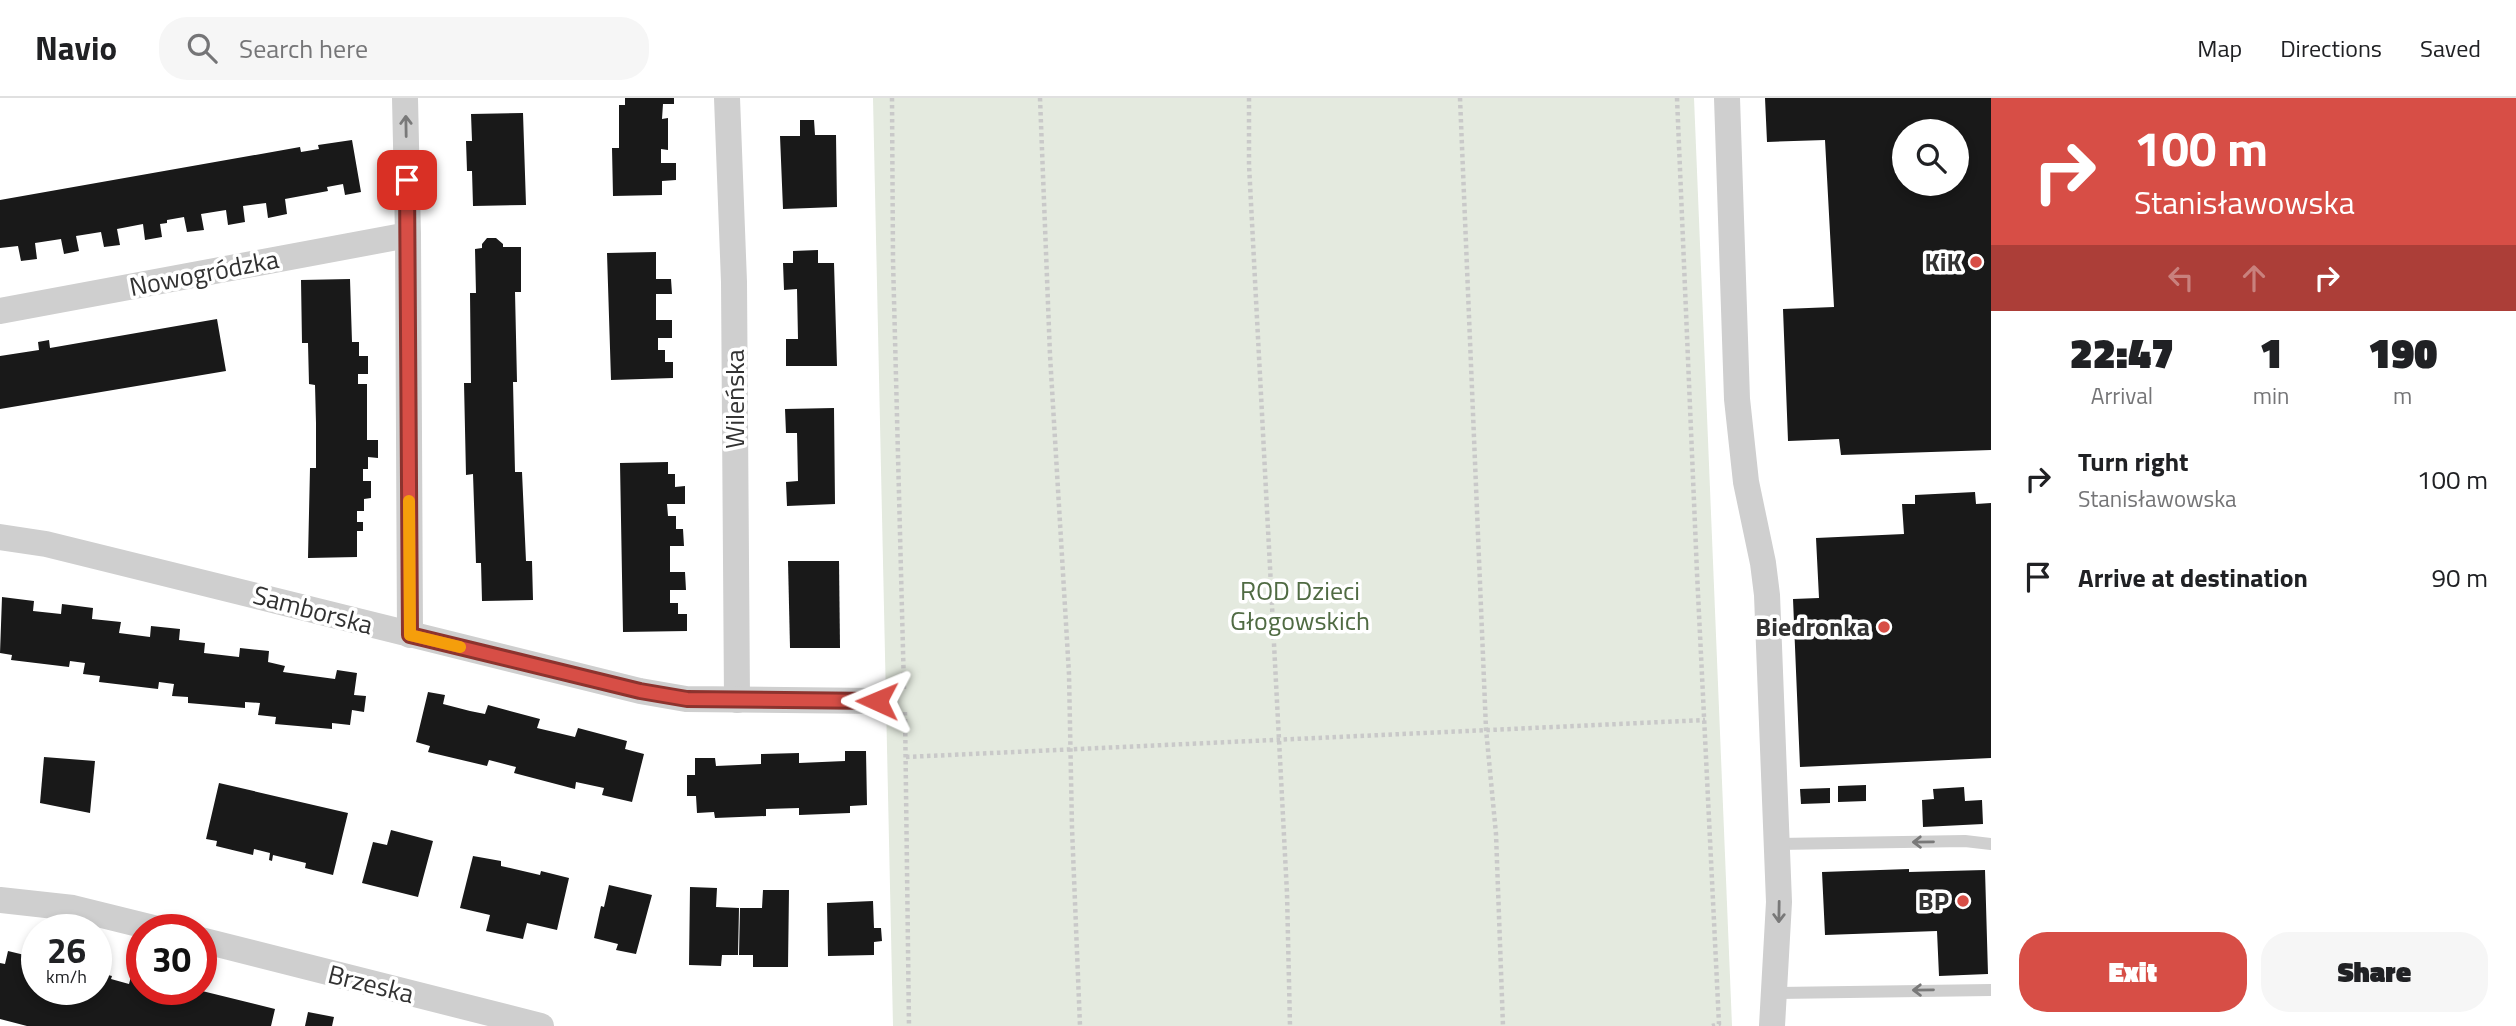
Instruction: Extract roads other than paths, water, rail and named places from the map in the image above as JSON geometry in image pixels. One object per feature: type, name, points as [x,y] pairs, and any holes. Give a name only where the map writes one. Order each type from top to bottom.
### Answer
[{"type":"street","points":[[405,98],[410,635]]},
{"type":"street","name":"Wileńska","points":[[727,98],[734,282],[737,700]]},
{"type":"street","points":[[1727,98],[1737,399],[1746,482],[1767,595],[1778,938],[1772,1026]]},
{"type":"street","name":"Nowogródzka","points":[[0,311],[408,235]]},
{"type":"street","name":"Samborska","points":[[0,537],[46,544],[640,691],[687,699],[877,701]]},
{"type":"street","points":[[0,900],[73,908],[126,921]]},
{"type":"street","name":"Brzeska","points":[[217,944],[541,1026]]},
{"type":"lane","points":[[1776,844],[1965,841],[1991,844]]},
{"type":"lane","points":[[1773,993],[1991,990]]},
{"type":"place","name":"KiK","points":[[1976,262]]},
{"type":"place","name":"Biedronka","points":[[1884,627]]},
{"type":"place","name":"BP","points":[[1963,901]]},
{"type":"park label","name":"ROD Dzieci Głogowskich","points":[[1300,606]]}]
